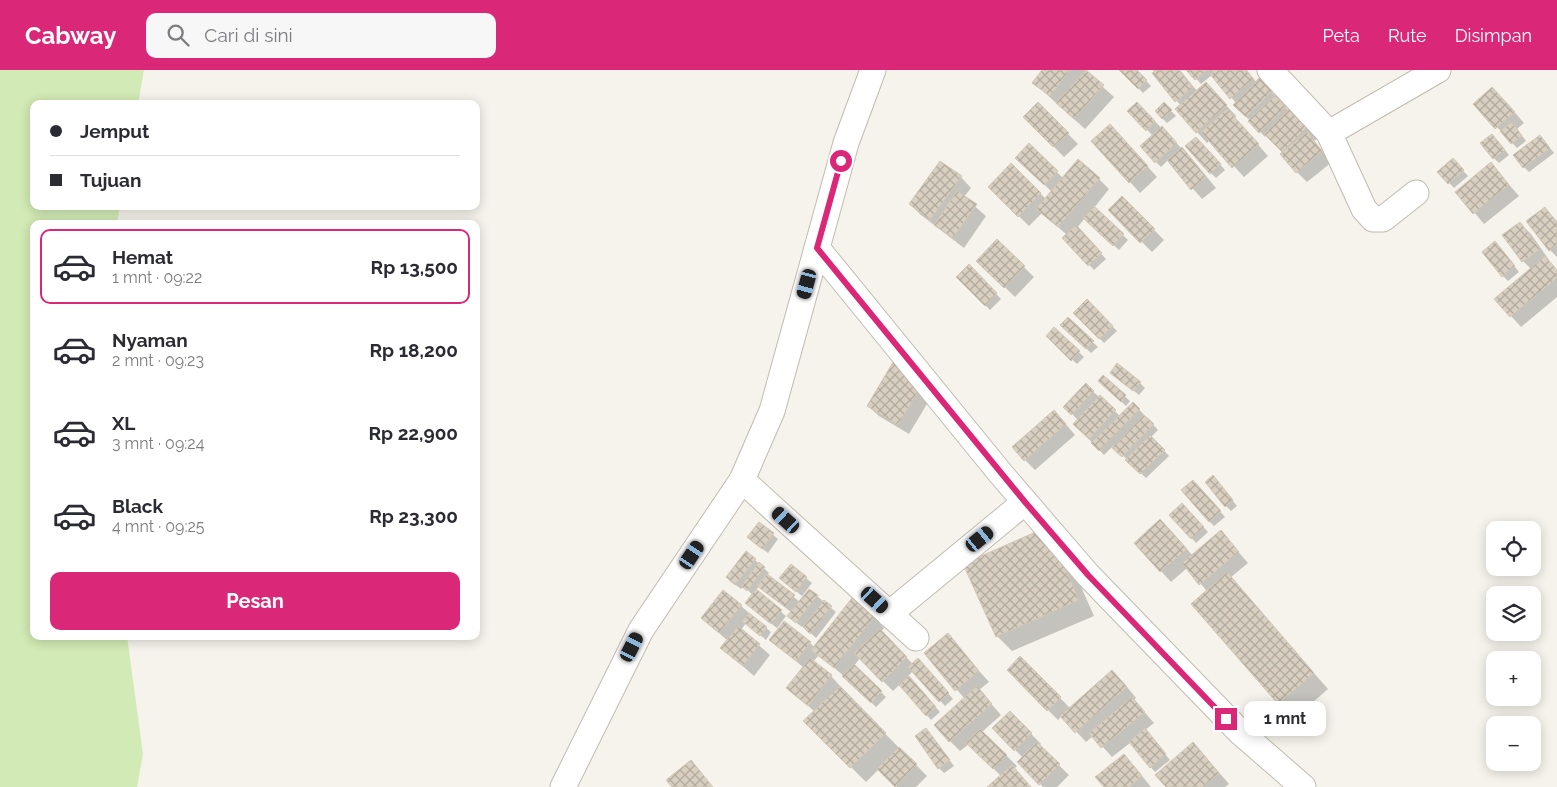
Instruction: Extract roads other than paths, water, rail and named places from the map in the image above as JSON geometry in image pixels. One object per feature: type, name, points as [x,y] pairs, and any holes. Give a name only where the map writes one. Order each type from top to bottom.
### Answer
[{"type":"street","points":[[563,787],[641,630],[742,480],[772,411],[846,144],[873,70]]},
{"type":"street","points":[[1270,70],[1329,133],[1364,210],[1373,219],[1383,219],[1416,193]]},
{"type":"street","points":[[1329,133],[1438,70]]},
{"type":"street","points":[[817,248],[1025,502],[1088,575],[1240,732],[1303,787]]},
{"type":"street","points":[[742,480],[916,638]]},
{"type":"street","points":[[889,614],[1025,502]]}]
